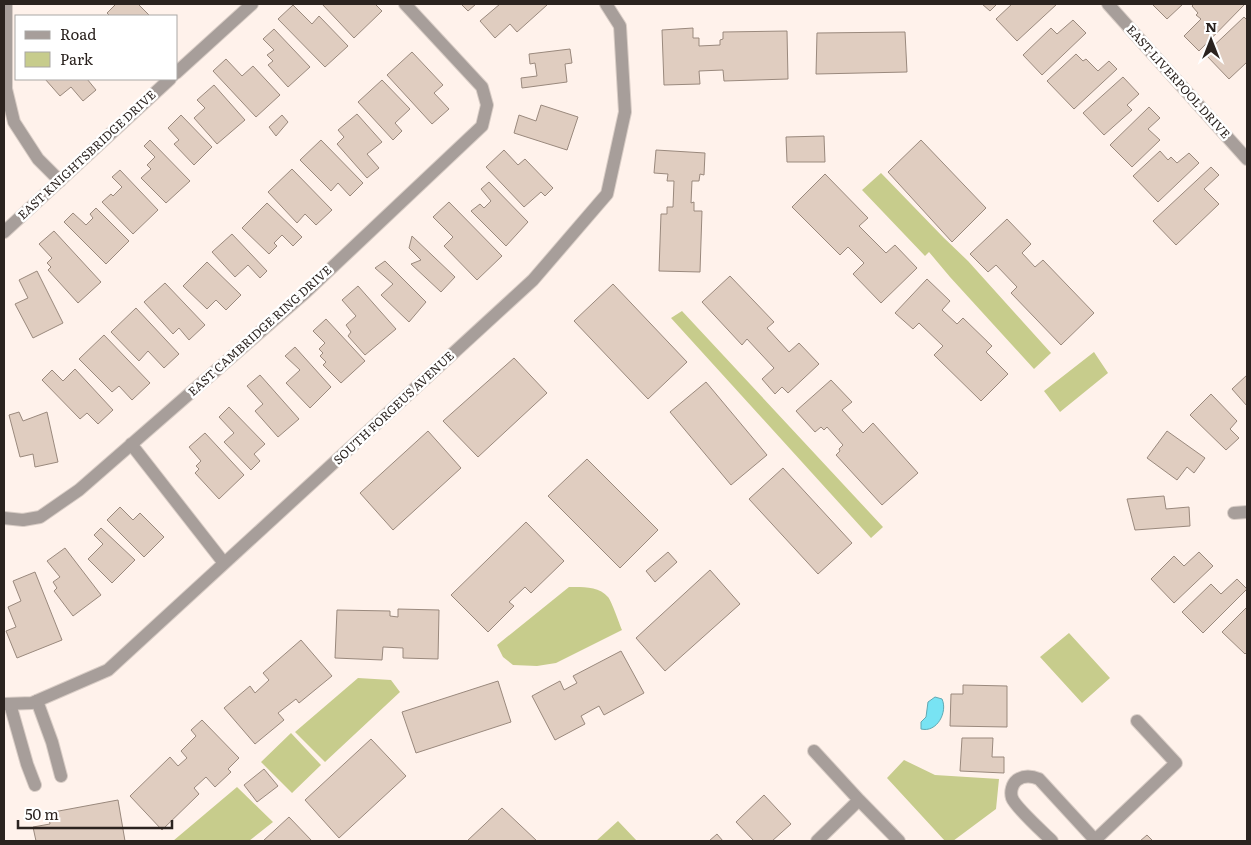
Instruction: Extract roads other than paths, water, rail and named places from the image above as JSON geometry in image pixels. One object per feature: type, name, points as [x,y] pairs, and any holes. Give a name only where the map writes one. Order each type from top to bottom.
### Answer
[{"type":"street","points":[[6,4],[6,89],[14,122],[38,159],[60,180]]},
{"type":"street","points":[[178,71],[252,4]]},
{"type":"street","name":"EAST CAMBRIDGE RING DRIVE","points":[[4,518],[23,520],[40,517],[79,490],[306,292],[482,126],[487,105],[482,87],[404,4]]},
{"type":"street","name":"SOUTH FORGEUS AVENUE","points":[[7,704],[38,701],[108,670],[533,280],[607,194],[625,112],[620,26],[606,4]]},
{"type":"street","name":"EAST LIVERPOOL DRIVE","points":[[1108,4],[1247,160]]},
{"type":"street","name":"EAST KNIGHTSBRIDGE DRIVE","points":[[4,232],[169,80]]},
{"type":"street","points":[[131,444],[224,563]]},
{"type":"street","points":[[1234,513],[1247,512]]},
{"type":"street","points":[[38,701],[61,776]]},
{"type":"street","points":[[7,704],[35,785]]},
{"type":"street","points":[[1052,841],[1015,804],[1011,793],[1015,783],[1019,779],[1029,776],[1039,779],[1095,841],[1176,763],[1137,721]]},
{"type":"street","points":[[814,751],[899,841]]},
{"type":"street","points":[[817,841],[859,800]]},
{"type":"water","points":[[935,697],[942,699],[944,710],[940,720],[932,728],[921,729],[921,722],[926,717],[928,702]]}]
